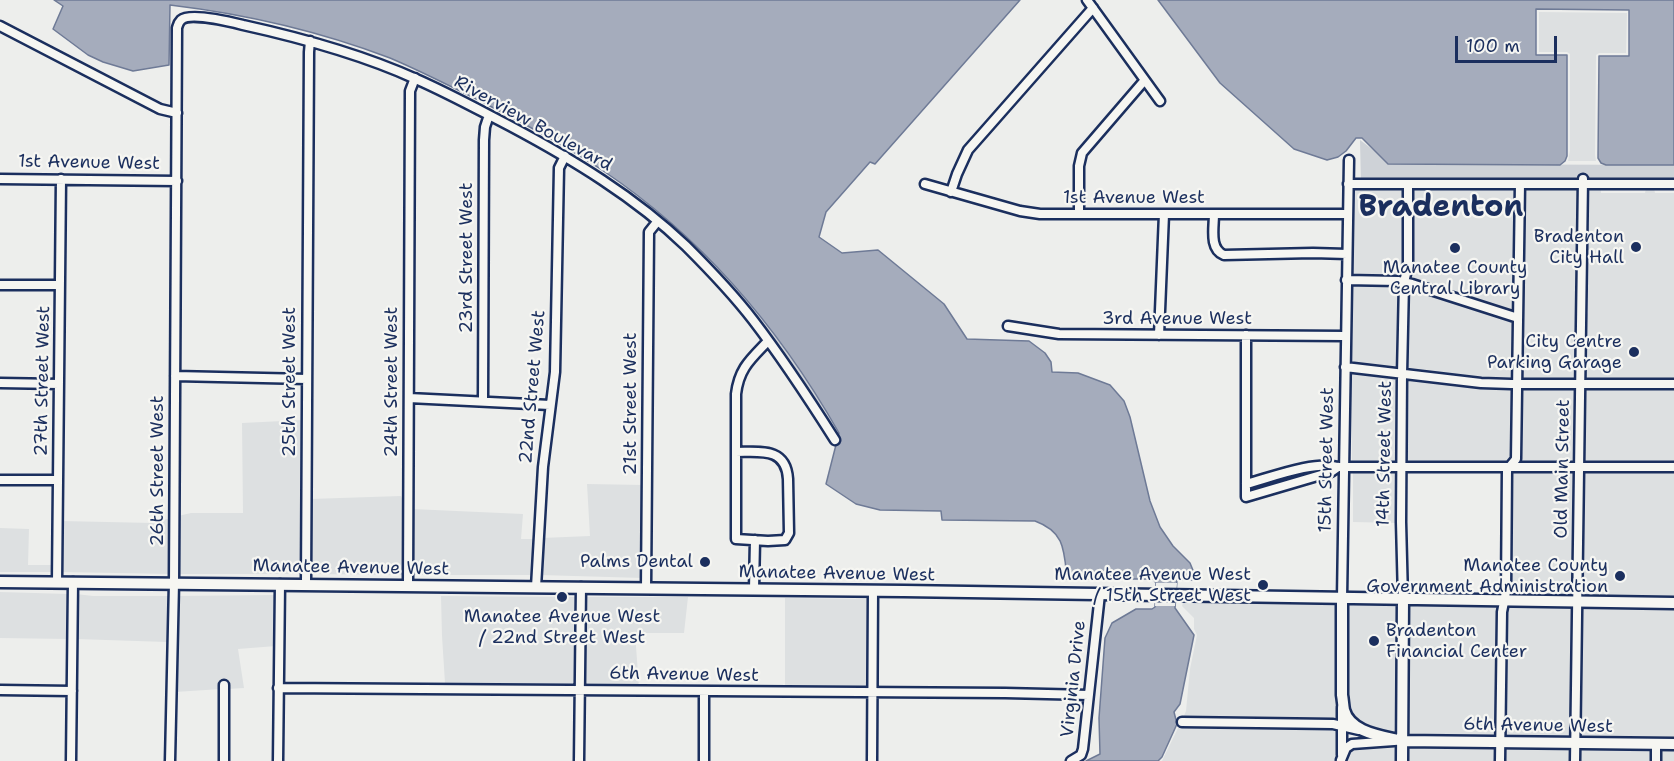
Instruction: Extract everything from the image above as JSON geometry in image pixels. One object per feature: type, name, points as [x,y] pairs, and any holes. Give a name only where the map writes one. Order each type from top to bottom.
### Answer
[{"type":"main road","name":"Manatee Avenue West","points":[[0,582],[754,589],[1674,603]]},
{"type":"main road","name":"15th Street West","points":[[1342,598],[1342,695]]},
{"type":"main road","name":"14th Street West","points":[[1402,761],[1403,599]]},
{"type":"main road","name":"6th Avenue West","points":[[1342,695],[1347,717],[1355,725],[1366,731],[1402,741],[1674,744]]},
{"type":"street","points":[[951,192],[968,150],[1090,4],[1160,101]]},
{"type":"street","name":"Riverview Boulevard","points":[[183,18],[190,16],[230,22],[310,41],[358,56],[415,78],[565,156],[657,222],[683,244],[729,292],[753,319],[799,382],[835,440]]},
{"type":"street","name":"26th Street West","points":[[170,761],[174,583],[177,28],[183,18]]},
{"type":"street","points":[[0,26],[160,109],[177,113]]},
{"type":"street","name":"25th Street West","points":[[306,584],[310,41]]},
{"type":"street","name":"24th Street West","points":[[408,585],[410,91],[415,78]]},
{"type":"street","points":[[1079,214],[1079,166],[1082,153],[1144,81]]},
{"type":"street","name":"23rd Street West","points":[[483,401],[484,140],[489,115]]},
{"type":"street","name":"22nd Street West","points":[[536,587],[543,467],[555,372],[559,168],[565,156]]},
{"type":"street","name":"15th Street West","points":[[1342,598],[1341,466],[1349,160]]},
{"type":"street","name":"1st Avenue West","points":[[0,178],[177,181]]},
{"type":"street","name":"27th Street West","points":[[57,582],[61,179]]},
{"type":"street","points":[[1348,184],[1520,184],[1583,181],[1674,184]]},
{"type":"street","name":"Old Main Street","points":[[1575,761],[1583,181]]},
{"type":"street","name":"1st Avenue West","points":[[925,184],[1020,211],[1040,214],[1347,214]]},
{"type":"street","name":"14th Street West","points":[[1403,599],[1402,374],[1404,282],[1408,266],[1408,184]]},
{"type":"street","points":[[1500,761],[1502,612],[1506,592],[1507,470],[1516,459],[1520,184]]},
{"type":"street","points":[[1159,335],[1164,214]]},
{"type":"street","points":[[1214,214],[1214,246],[1219,253],[1224,255],[1347,254]]},
{"type":"street","name":"21st Street West","points":[[646,588],[650,232],[657,222]]},
{"type":"street","points":[[1346,279],[1404,282],[1518,318]]},
{"type":"street","points":[[0,285],[60,285]]},
{"type":"street","name":"3rd Avenue West","points":[[1008,326],[1059,334],[1346,336]]},
{"type":"street","points":[[1246,335],[1246,491],[1331,472],[1341,466],[1674,467]]},
{"type":"street","points":[[736,452],[770,453],[782,461],[788,470],[788,537],[782,541],[736,539],[736,452],[736,394],[738,379],[746,364],[768,341]]},
{"type":"street","points":[[1345,367],[1481,383],[1674,384]]},
{"type":"street","points":[[175,376],[307,379]]},
{"type":"street","points":[[0,383],[59,384]]},
{"type":"street","points":[[409,398],[550,405]]},
{"type":"street","points":[[0,480],[58,480]]},
{"type":"street","points":[[754,589],[755,540]]},
{"type":"street","points":[[71,761],[73,582]]},
{"type":"street","points":[[278,761],[280,584]]},
{"type":"street","points":[[579,761],[581,587]]},
{"type":"street","points":[[872,761],[873,591]]},
{"type":"street","name":"Virginia Drive","points":[[1071,761],[1077,759],[1082,753],[1100,594]]},
{"type":"street","points":[[224,684],[224,761]]},
{"type":"street","name":"6th Avenue West","points":[[278,688],[1089,695]]},
{"type":"street","points":[[0,690],[72,691]]},
{"type":"street","points":[[704,692],[704,761]]},
{"type":"street","name":"15th Street West","points":[[1341,760],[1342,695]]},
{"type":"street","name":"6th Avenue West","points":[[1182,722],[1333,724],[1366,731]]},
{"type":"street","name":"6th Avenue West","points":[[1341,760],[1346,748],[1352,744],[1402,741]]},
{"type":"street","points":[[1656,744],[1656,761]]},
{"type":"shaded area","points":[[1539,12],[1627,13],[1626,53],[1596,55],[1596,161],[1568,161],[1570,151],[1570,54],[1567,52],[1539,52]]},
{"type":"shaded area","points":[[1360,140],[1392,164],[1674,165],[1674,183],[1361,184]]},
{"type":"shaded area","points":[[1352,188],[1405,188],[1402,278],[1350,276]]},
{"type":"shaded area","points":[[1412,188],[1516,188],[1514,313],[1409,279]]},
{"type":"shaded area","points":[[1523,188],[1579,188],[1577,380],[1521,381]]},
{"type":"shaded area","points":[[1601,188],[1601,193],[1645,193],[1646,188],[1654,188],[1655,193],[1674,193],[1674,379],[1590,379],[1586,376],[1585,316],[1588,313],[1588,298],[1586,295],[1586,258],[1589,242],[1586,239],[1586,229],[1589,227],[1589,207],[1586,204],[1588,190]]},
{"type":"shaded area","points":[[670,222],[738,288],[770,327],[813,390],[839,434],[838,437],[799,373],[770,333],[715,269],[668,225]]},
{"type":"shaded area","points":[[1350,284],[1401,285],[1399,369],[1351,364]]},
{"type":"shaded area","points":[[1408,287],[1514,321],[1514,381],[1406,370]]},
{"type":"shaded area","points":[[1351,372],[1399,377],[1398,462],[1352,462]]},
{"type":"shaded area","points":[[1406,378],[1481,387],[1514,388],[1512,458],[1508,463],[1405,462]]},
{"type":"shaded area","points":[[1521,388],[1577,388],[1575,462],[1518,462]]},
{"type":"shaded area","points":[[1584,388],[1674,388],[1674,463],[1582,462]]},
{"type":"shaded area","points":[[303,420],[302,574],[178,574],[178,516],[191,513],[243,513],[242,423]]},
{"type":"shaded area","points":[[1582,469],[1674,471],[1674,599],[1581,597]]},
{"type":"shaded area","points":[[1353,470],[1398,470],[1397,523],[1353,522]]},
{"type":"shaded area","points":[[1512,470],[1575,470],[1574,597],[1509,596]]},
{"type":"shaded area","points":[[587,484],[643,485],[643,578],[540,575],[542,538],[590,536]]},
{"type":"shaded area","points":[[401,496],[405,504],[404,575],[309,574],[310,499]]},
{"type":"shaded area","points":[[412,509],[523,514],[521,539],[535,539],[533,575],[412,575]]},
{"type":"shaded area","points":[[171,518],[171,574],[61,572],[61,521],[153,523]]},
{"type":"shaded area","points":[[0,528],[29,529],[28,565],[54,565],[54,572],[0,572]]},
{"type":"shaded area","points":[[0,592],[69,594],[69,639],[0,638]]},
{"type":"shaded area","points":[[76,594],[170,596],[169,665],[167,642],[76,639]]},
{"type":"shaded area","points":[[276,595],[276,646],[238,649],[244,688],[228,689],[228,682],[221,682],[221,689],[175,692],[177,596]]},
{"type":"shaded area","points":[[441,596],[578,597],[577,687],[445,683]]},
{"type":"shaded area","points":[[585,597],[688,597],[684,633],[635,633],[639,687],[584,687]]},
{"type":"shaded area","points":[[785,598],[869,599],[869,689],[785,688]]},
{"type":"shaded area","points":[[1184,599],[1339,602],[1339,722],[1296,719],[1183,718],[1197,635],[1194,629],[1194,618],[1182,606]]},
{"type":"shaded area","points":[[1346,602],[1399,603],[1399,736],[1362,725],[1350,715],[1346,695]]},
{"type":"shaded area","points":[[1406,603],[1500,603],[1496,738],[1406,737]]},
{"type":"shaded area","points":[[1507,604],[1573,605],[1572,739],[1503,738]]},
{"type":"shaded area","points":[[1581,605],[1674,607],[1674,740],[1579,739]]},
{"type":"shaded area","points":[[1179,726],[1332,728],[1339,730],[1338,759],[1337,761],[1162,761]]},
{"type":"shaded area","points":[[1399,745],[1399,761],[1345,761],[1350,749],[1359,746]]},
{"type":"shaded area","points":[[1406,745],[1496,746],[1496,761],[1406,761]]},
{"type":"shaded area","points":[[1503,746],[1572,747],[1571,761],[1503,761]]},
{"type":"shaded area","points":[[1579,747],[1652,748],[1652,761],[1578,761]]},
{"type":"shaded area","points":[[1659,748],[1674,748],[1674,761],[1659,761]]},
{"type":"water","points":[[54,0],[1020,0],[875,164],[870,162],[826,212],[819,237],[842,253],[878,250],[944,304],[967,339],[1029,341],[1045,353],[1051,362],[1052,372],[1078,373],[1110,385],[1124,401],[1150,501],[1160,527],[1173,546],[1190,563],[1197,580],[1177,580],[1175,608],[1194,635],[1180,704],[1174,712],[1177,724],[1162,757],[1158,761],[1086,761],[1100,754],[1099,718],[1105,638],[1112,623],[1136,609],[1155,607],[1156,583],[1153,579],[1067,579],[1063,551],[1058,537],[1045,525],[1035,521],[942,520],[941,511],[880,510],[856,504],[826,484],[839,433],[791,357],[736,288],[705,255],[638,196],[602,170],[532,128],[488,105],[390,58],[363,48],[254,19],[170,5],[169,65],[133,71],[88,55],[53,29],[63,6]]},
{"type":"water","points":[[1158,0],[1674,0],[1674,165],[1606,165],[1598,158],[1599,56],[1629,56],[1629,10],[1536,9],[1536,55],[1567,55],[1567,156],[1560,165],[1388,164],[1362,138],[1356,138],[1338,157],[1327,160],[1294,149],[1220,83]]},
{"type":"pier","points":[[1156,583],[1177,583],[1175,606],[1155,606]]},
{"type":"place","name":"Bradenton City Hall","points":[[1636,247]]},
{"type":"place","name":"Manatee County Central Library","points":[[1455,248]]},
{"type":"place","name":"City Centre Parking Garage","points":[[1634,352]]},
{"type":"place","name":"Palms Dental","points":[[705,562]]},
{"type":"place","name":"Manatee County Government Administration","points":[[1620,576]]},
{"type":"place","name":"Manatee Avenue West / 15th Street West","points":[[1263,585]]},
{"type":"place","name":"Manatee Avenue West / 22nd Street West","points":[[562,597]]},
{"type":"place","name":"Bradenton Financial Center","points":[[1374,641]]},
{"type":"district","name":"Bradenton","points":[[1441,208]]}]
